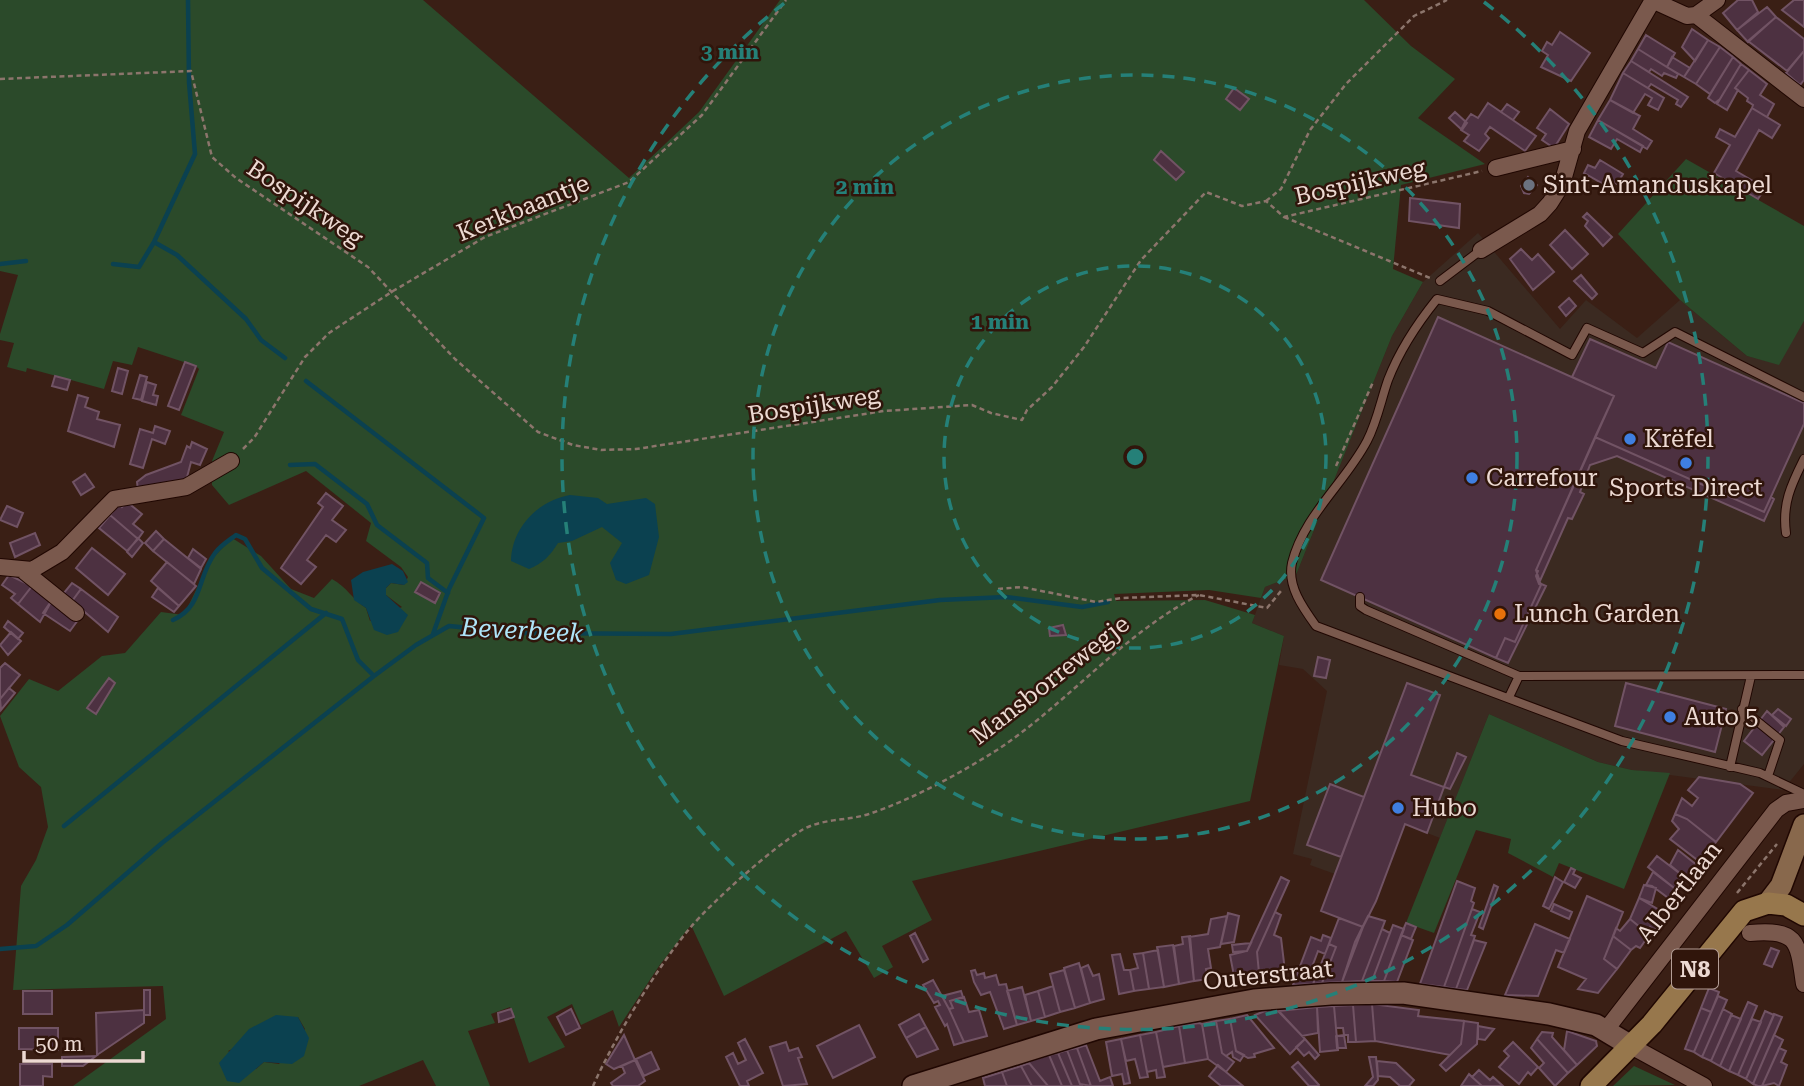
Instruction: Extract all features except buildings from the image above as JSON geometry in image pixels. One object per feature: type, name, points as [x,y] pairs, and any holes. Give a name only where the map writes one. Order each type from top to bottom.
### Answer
[{"type":"main road","points":[[1768,903],[1781,886],[1804,825]]},
{"type":"main road","points":[[1768,903],[1786,905],[1804,915]]},
{"type":"main road","name":"N8","points":[[1591,1086],[1631,1046],[1744,911],[1768,903]]},
{"type":"street","points":[[1481,250],[1540,214],[1550,204],[1562,184],[1577,131],[1653,0],[1688,16],[1696,15],[1717,0]]},
{"type":"street","points":[[1696,15],[1804,99]]},
{"type":"street","points":[[1496,168],[1573,149]]},
{"type":"street","points":[[25,572],[62,552],[114,499],[186,487],[231,461]]},
{"type":"street","points":[[0,567],[25,572],[76,613]]},
{"type":"street","name":"Albertlaan","points":[[1605,1031],[1776,810],[1786,803],[1804,800]]},
{"type":"street","points":[[1750,933],[1776,931],[1789,936],[1798,947],[1804,984]]},
{"type":"street","name":"Outerstraat","points":[[913,1086],[1096,1029],[1254,1000],[1331,994],[1403,993],[1549,1014],[1589,1023],[1631,1046]]},
{"type":"street","points":[[1631,1046],[1704,1086]]},
{"type":"lane","points":[[1440,281],[1481,250]]},
{"type":"lane","points":[[1804,397],[1675,332],[1643,353],[1587,328],[1572,355],[1488,311],[1437,299],[1410,332],[1389,378],[1367,441],[1311,520],[1292,563],[1291,578],[1299,601],[1316,626],[1509,696],[1622,741],[1768,776],[1804,794]]},
{"type":"lane","points":[[1786,533],[1784,515],[1787,493],[1804,459]]},
{"type":"lane","points":[[1360,597],[1360,606],[1366,610],[1520,676],[1804,675]]},
{"type":"lane","points":[[1509,696],[1520,676]]},
{"type":"lane","points":[[1730,767],[1751,676]]},
{"type":"lane","points":[[1742,709],[1780,740],[1768,776]]},
{"type":"path","name":"Kerkbaantje","points":[[231,461],[254,438],[313,349],[330,333],[393,290],[485,237],[629,182],[702,115],[786,0]]},
{"type":"path","points":[[1266,201],[1280,189],[1310,130],[1346,84],[1414,16],[1447,0]]},
{"type":"path","name":"Bospijkweg","points":[[0,79],[191,71],[212,157],[236,178],[368,267],[393,290],[455,359],[538,432],[573,445],[601,450],[636,449],[884,411],[972,405],[990,413],[1021,420],[1084,347],[1142,260],[1206,192],[1242,206],[1266,201],[1284,217],[1496,168]]},
{"type":"path","points":[[1284,217],[1412,272],[1440,281]]},
{"type":"path","points":[[998,589],[1022,587],[1096,602],[1121,597],[1199,595],[1267,608],[1291,578]]},
{"type":"path","name":"Mansborrewegje","points":[[593,1086],[644,995],[690,928],[761,862],[804,829],[879,810],[928,789],[998,749],[1145,628],[1199,595]]},
{"type":"shaded area","points":[[1478,233],[1560,329],[1586,300],[1637,338],[1680,300],[1747,356],[1778,364],[1804,321],[1804,764],[1783,790],[1632,770],[1598,762],[1489,714],[1440,838],[1404,824],[1376,901],[1363,927],[1321,911],[1335,874],[1310,865],[1312,859],[1293,854],[1327,691],[1303,669],[1279,665],[1284,636],[1252,623],[1265,587],[1296,575],[1392,336],[1423,282]]},
{"type":"green space","points":[[0,0],[423,0],[629,178],[699,112],[780,0],[1364,0],[1411,46],[1455,79],[1418,118],[1485,164],[1401,185],[1393,269],[1423,282],[1392,336],[1296,575],[1265,587],[1261,598],[1209,590],[1114,594],[1116,601],[1205,600],[1255,615],[1252,623],[1284,636],[1250,801],[912,881],[932,920],[882,946],[893,967],[874,978],[846,931],[724,996],[691,925],[659,966],[619,1027],[613,1010],[581,1025],[572,1004],[547,1017],[565,1047],[529,1063],[510,1007],[491,1014],[495,1023],[468,1031],[490,1086],[436,1086],[423,1060],[359,1086],[73,1086],[166,1019],[163,986],[13,990],[21,886],[36,860],[48,827],[41,787],[19,767],[0,716],[29,679],[58,691],[102,656],[125,653],[161,612],[184,615],[210,561],[232,538],[261,556],[291,589],[314,598],[332,579],[366,608],[370,621],[402,607],[386,595],[386,588],[391,583],[404,585],[408,577],[401,567],[366,541],[371,523],[306,471],[229,505],[212,485],[212,461],[224,432],[181,415],[199,369],[196,366],[138,347],[132,365],[113,361],[104,389],[27,368],[26,372],[7,367],[14,343],[0,340],[0,334],[18,275],[0,271]],"holes":[[[298,1017],[305,1029],[279,1064],[264,1062],[256,1069],[228,1051]]]},
{"type":"green space","points":[[1686,159],[1804,226],[1804,321],[1779,365],[1747,356],[1680,300],[1618,234]]},
{"type":"green space","points":[[1489,714],[1598,762],[1632,770],[1670,773],[1624,889],[1559,863],[1553,877],[1508,853],[1511,839],[1476,830],[1434,933],[1406,923]]},
{"type":"green space","points":[[1634,1066],[1675,1085],[1613,1086]]},
{"type":"water","points":[[570,495],[598,498],[607,504],[646,498],[655,504],[659,537],[649,575],[626,584],[616,580],[610,563],[622,543],[602,527],[572,541],[558,543],[546,559],[529,569],[511,561],[516,537],[529,518],[547,503]]},
{"type":"water","points":[[392,564],[403,571],[408,582],[404,585],[391,583],[386,588],[386,595],[408,615],[398,632],[387,635],[374,630],[366,608],[354,600],[351,580],[363,572]]},
{"type":"water","points":[[276,1015],[298,1017],[309,1038],[304,1056],[292,1064],[264,1062],[239,1083],[227,1081],[219,1063],[249,1029]]},
{"type":"waterway","points":[[154,242],[195,154],[189,82],[188,0]]},
{"type":"waterway","points":[[113,264],[139,267],[154,242],[177,255],[246,319],[261,340],[285,358]]},
{"type":"waterway","points":[[0,264],[26,261]]},
{"type":"waterway","points":[[306,381],[484,518],[449,589],[433,634]]},
{"type":"waterway","points":[[290,465],[315,464],[367,504],[377,525],[427,563],[428,578],[448,593]]},
{"type":"waterway","points":[[173,620],[190,607],[215,553],[236,535],[245,539],[262,568],[311,609],[342,619],[358,660],[374,676]]},
{"type":"waterway","name":"Beverbeek","points":[[0,949],[36,946],[67,925],[162,843],[374,676],[416,645],[449,626],[522,633],[671,634],[940,600],[1006,597],[1082,607],[1108,602]]},
{"type":"waterway","points":[[64,826],[326,613]]},
{"type":"place","name":"Sint-Amanduskapel","points":[[1529,185]]},
{"type":"place","name":"Krëfel","points":[[1630,439]]},
{"type":"place","name":"Sports Direct","points":[[1686,463]]},
{"type":"place","name":"Carrefour","points":[[1472,478]]},
{"type":"place","name":"Lunch Garden","points":[[1500,614]]},
{"type":"place","name":"Auto 5","points":[[1670,717]]},
{"type":"place","name":"Hubo","points":[[1398,808]]}]
